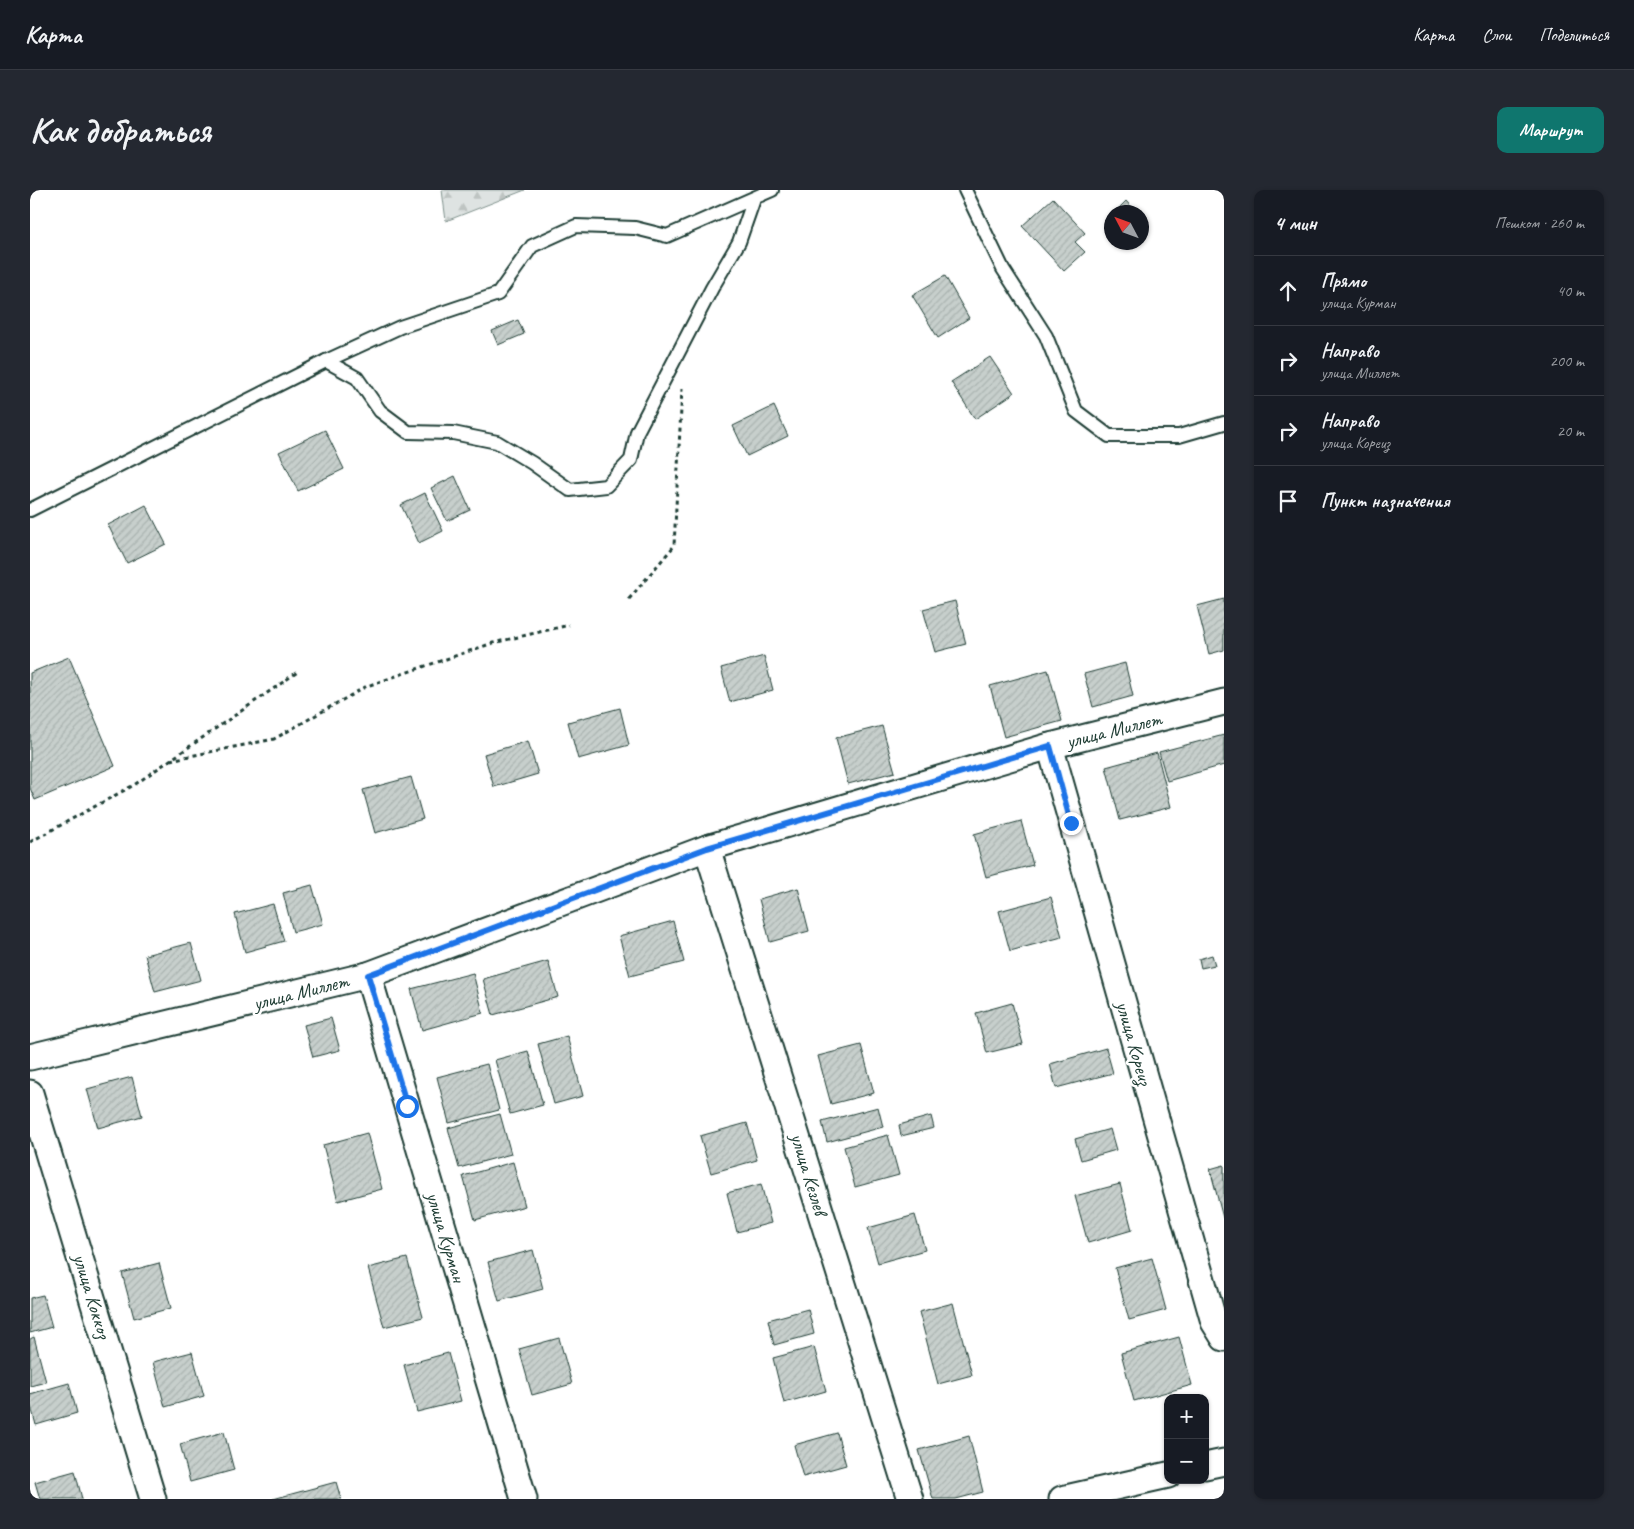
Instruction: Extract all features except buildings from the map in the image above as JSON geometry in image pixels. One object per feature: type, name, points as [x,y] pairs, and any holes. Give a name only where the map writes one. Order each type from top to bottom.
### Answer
[{"type":"street","name":"улица Миллет","points":[[30,1058],[368,975],[707,848],[1050,746],[1224,702]]},
{"type":"street","name":"улица Кореиз","points":[[1050,746],[1214,1322],[1224,1338]]},
{"type":"street","name":"улица Кезлев","points":[[707,848],[910,1499]]},
{"type":"street","name":"улица Курман","points":[[368,975],[524,1499]]},
{"type":"street","name":"улица Коккоз","points":[[30,1093],[153,1499]]},
{"type":"street","points":[[1209,1465],[1224,1462]]},
{"type":"street","points":[[1062,1499],[1164,1476]]},
{"type":"lane","points":[[30,510],[400,327],[498,294],[532,246],[576,226],[635,228],[668,236],[772,190]]},
{"type":"lane","points":[[965,190],[1003,269],[1046,336],[1076,411],[1110,436],[1180,436],[1224,424]]},
{"type":"lane","points":[[326,362],[357,378],[380,411],[408,432],[453,434],[497,442],[532,463],[570,490],[606,486],[631,460],[637,432],[712,288],[739,242],[754,199]]},
{"type":"path","points":[[629,599],[674,546],[682,380]]},
{"type":"path","points":[[170,760],[274,739],[367,686],[494,643],[569,625]]},
{"type":"path","points":[[30,842],[134,785],[299,671]]},
{"type":"green space","points":[[442,190],[525,190],[446,221]]},
{"type":"route","points":[[407,1106],[368,975],[707,848],[1050,746],[1071,823]]}]
